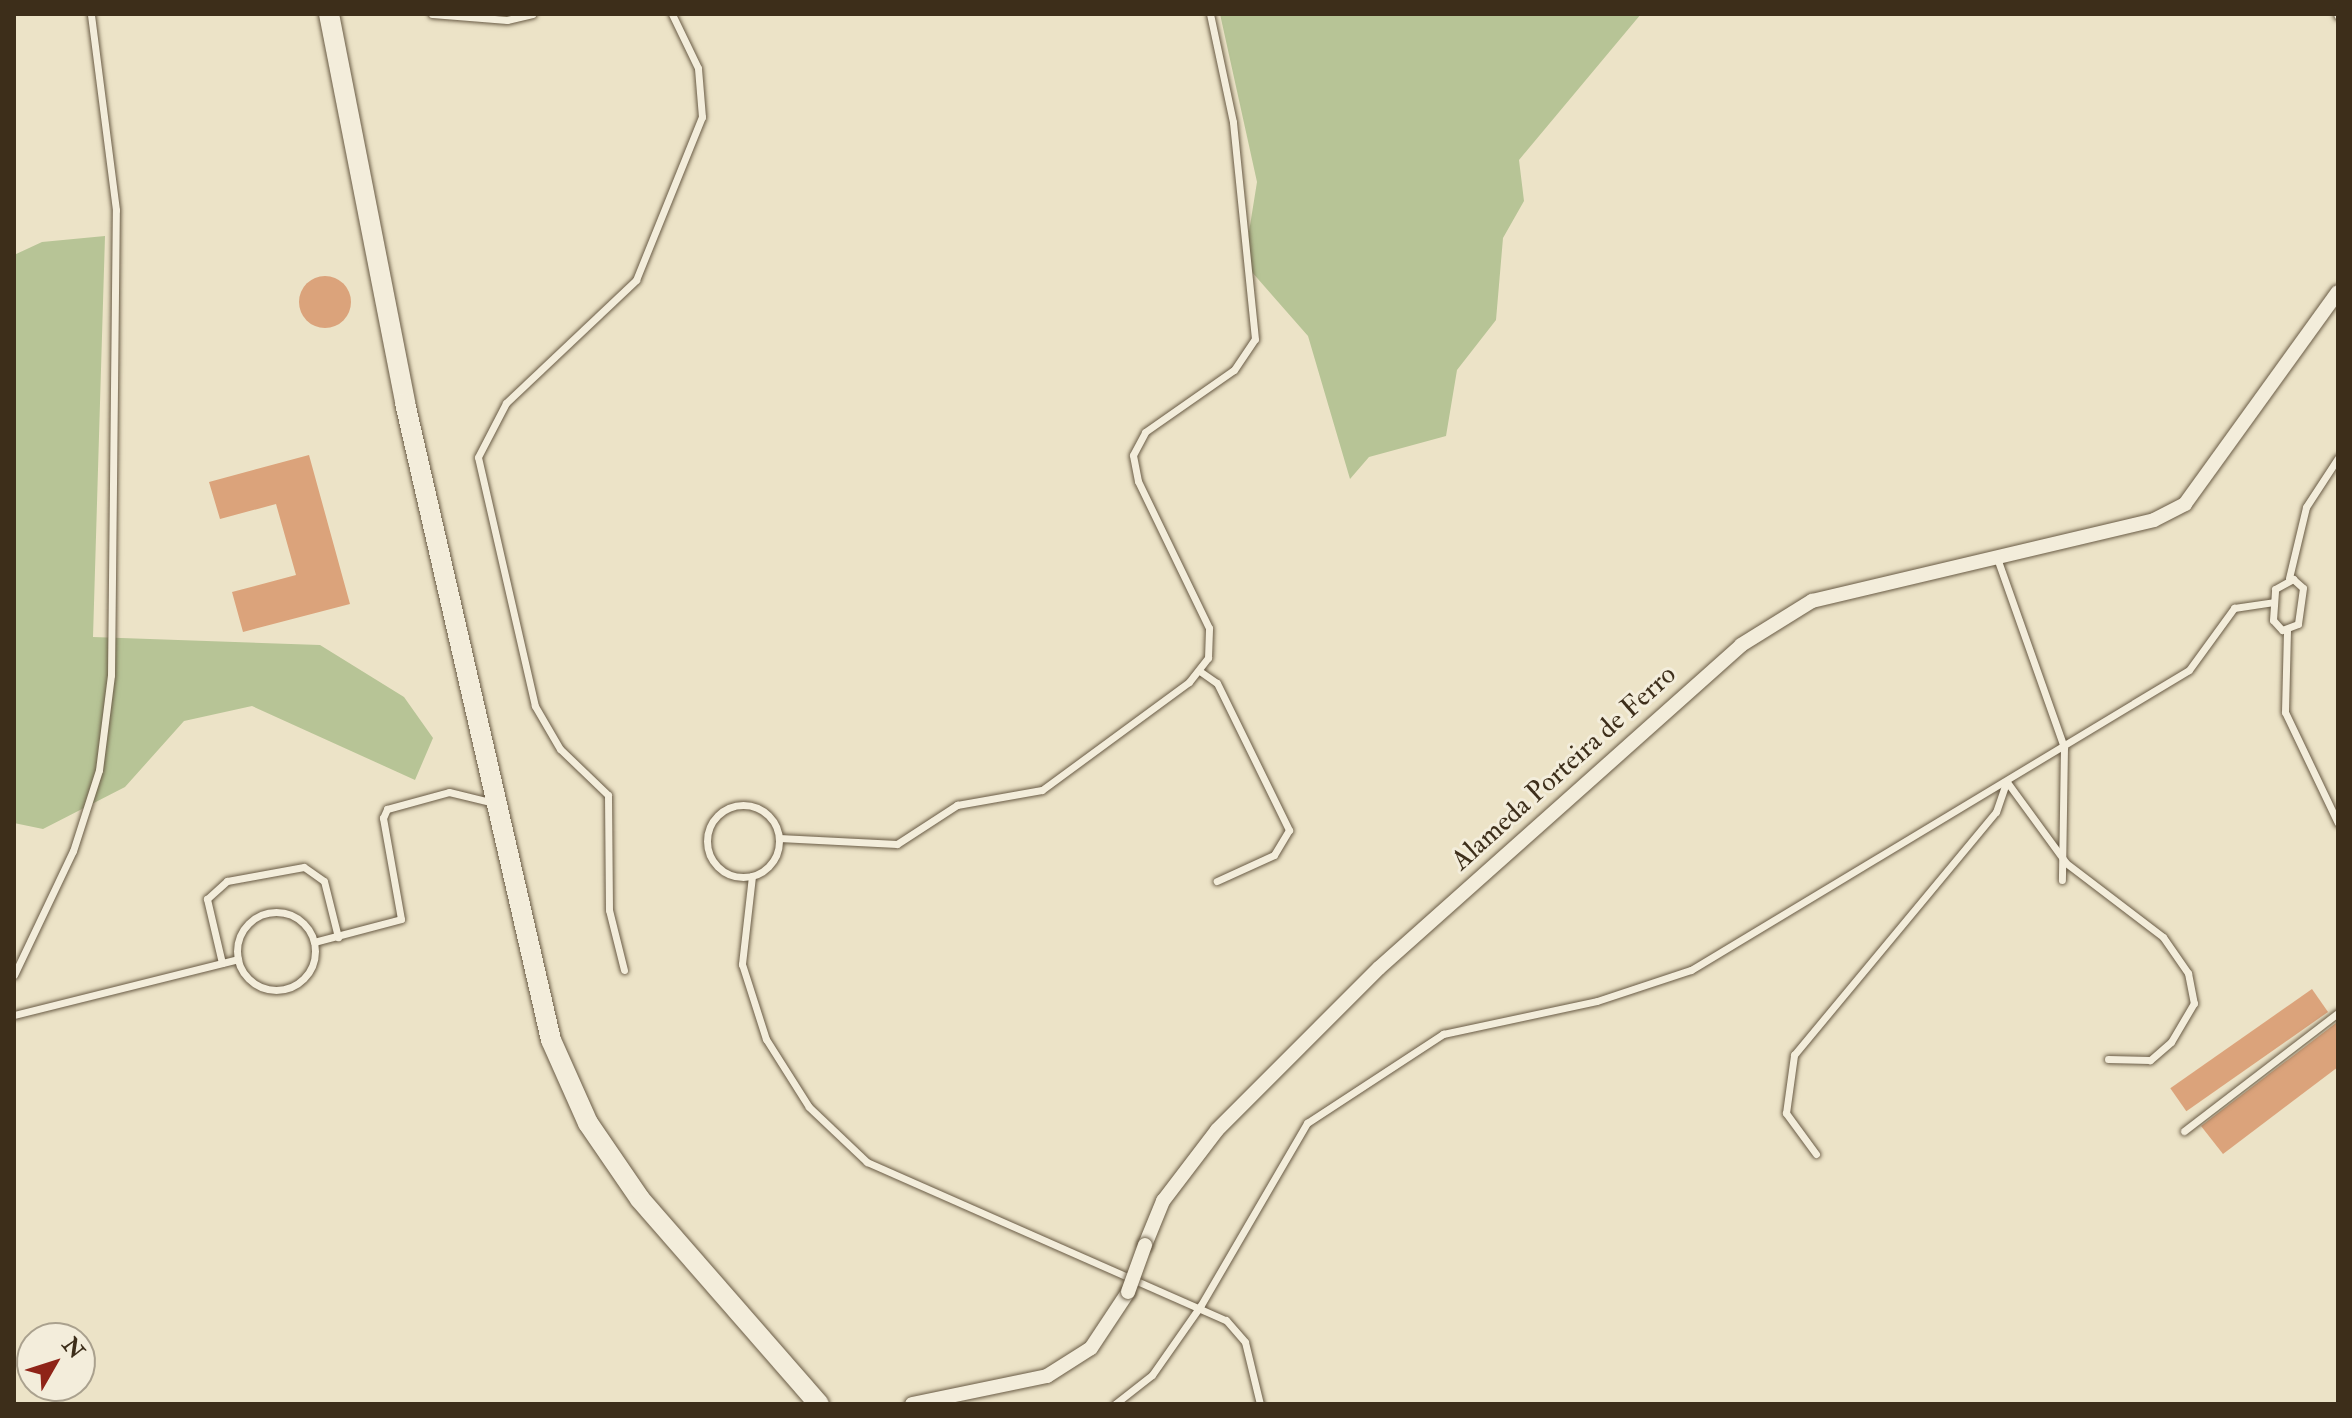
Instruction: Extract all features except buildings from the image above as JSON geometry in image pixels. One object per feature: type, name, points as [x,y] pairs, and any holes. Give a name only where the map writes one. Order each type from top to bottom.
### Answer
[{"type":"street","points":[[329,14],[405,403],[551,1040],[588,1123],[640,1199],[819,1404]]},
{"type":"street","name":"Alameda Porteira de Ferro","points":[[912,1404],[1047,1376],[1091,1348],[1128,1292],[1163,1201],[1217,1130],[1379,968],[1741,645],[1812,601],[2154,520],[2185,504],[2338,292]]},
{"type":"lane","points":[[14,975],[73,851],[99,770],[111,675],[116,210],[91,14]]},
{"type":"lane","points":[[432,14],[507,20],[532,14]]},
{"type":"lane","points":[[624,970],[609,910],[608,795],[560,749],[535,706],[478,457],[506,403],[636,280],[702,117],[698,68],[672,14]]},
{"type":"lane","points":[[779,838],[897,844],[957,805],[1042,790],[1201,672],[1209,628],[1138,481],[1133,455],[1145,432],[1234,370],[1255,339],[1233,122],[1210,14]]},
{"type":"lane","points":[[2287,630],[2273,620],[2277,584],[2289,578],[2306,507],[2338,458]]},
{"type":"lane","points":[[1997,558],[2064,747],[2066,863],[2062,880]]},
{"type":"lane","points":[[2287,630],[2298,624],[2303,593],[2289,578]]},
{"type":"lane","points":[[1115,1404],[1152,1375],[1201,1305],[1307,1123],[1443,1034],[1597,1001],[1691,970],[2189,670],[2234,608],[2274,602]]},
{"type":"lane","points":[[2287,630],[2285,712],[2338,823]]},
{"type":"lane","points":[[1201,672],[1217,683],[1289,830],[1274,855],[1217,881]]},
{"type":"lane","points":[[2007,782],[2066,863],[2163,937],[2188,973],[2194,1003],[2171,1042],[2150,1060],[2108,1059]]},
{"type":"lane","points":[[1816,1154],[1786,1113],[1794,1055],[1996,812],[2007,782]]},
{"type":"lane","points":[[314,942],[401,919],[383,818],[387,809],[449,792],[496,804]]},
{"type":"lane","points":[[746,805],[772,819],[779,838],[775,858],[752,876],[731,875],[714,862],[712,823],[726,809],[746,805]]},
{"type":"lane","points":[[222,963],[207,899],[227,881],[304,867],[324,881],[338,937]]},
{"type":"lane","points":[[752,876],[742,964],[766,1039],[809,1107],[867,1162],[1201,1305],[1245,1342],[1260,1404]]},
{"type":"lane","points":[[262,914],[294,916],[314,942],[308,974],[291,988],[257,986],[238,959],[239,937],[262,914]]},
{"type":"lane","points":[[14,1015],[238,959]]},
{"type":"lane","points":[[2184,1131],[2338,1013]]},
{"type":"green space","points":[[1220,14],[1641,14],[1519,160],[1524,201],[1503,238],[1496,320],[1457,370],[1446,436],[1369,457],[1350,479],[1308,336],[1244,263],[1257,182]]},
{"type":"green space","points":[[105,236],[93,637],[320,645],[404,697],[433,738],[415,780],[252,706],[184,721],[125,787],[43,829],[14,823],[14,255],[42,242]]}]
